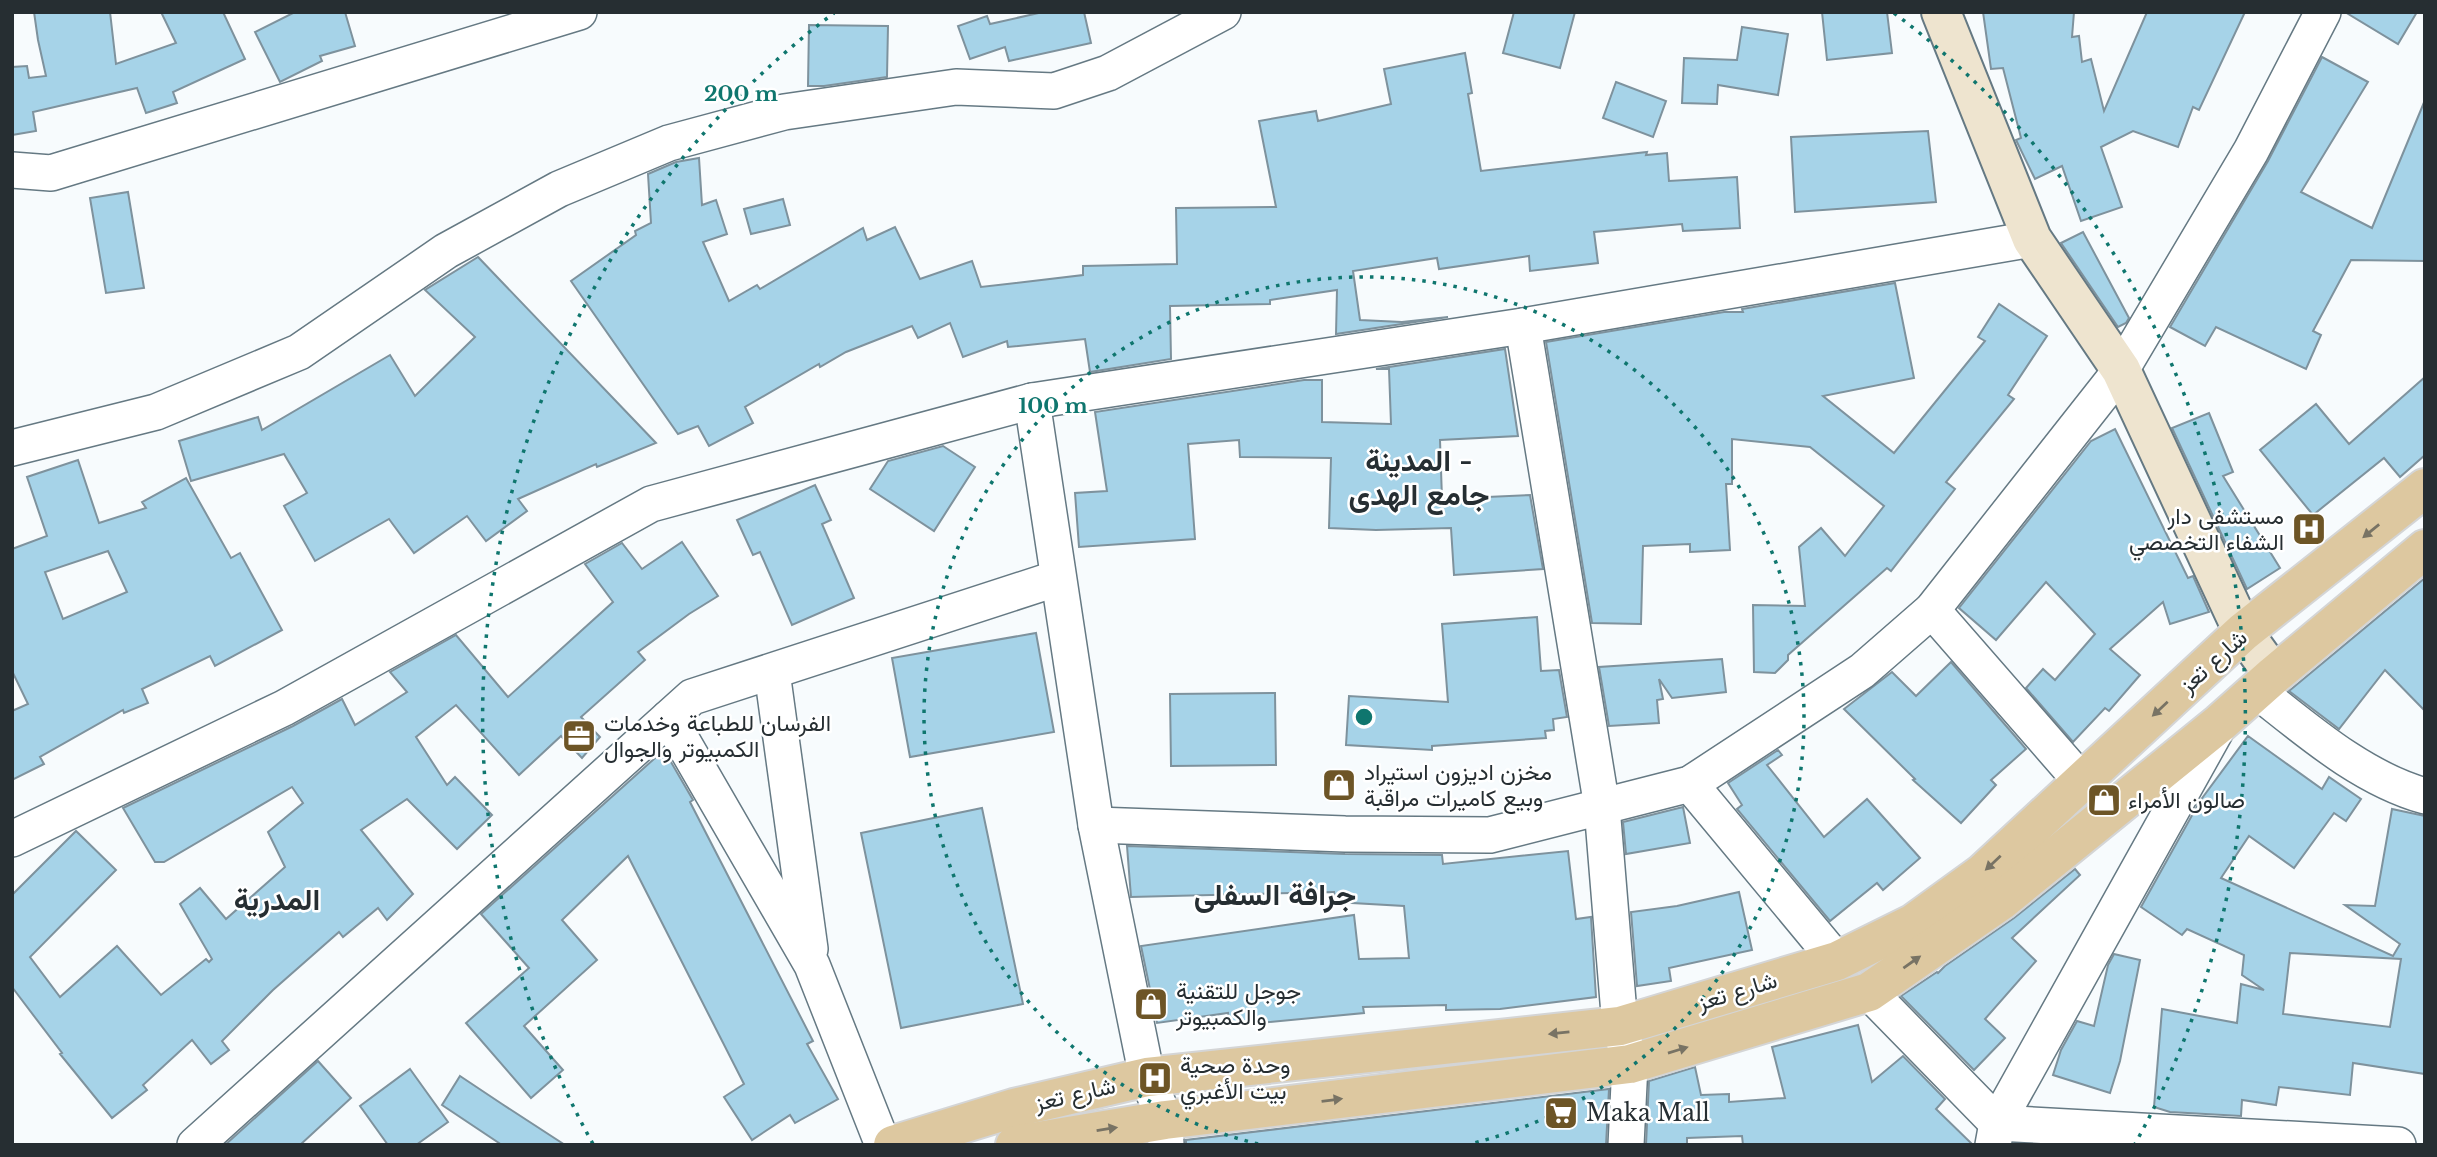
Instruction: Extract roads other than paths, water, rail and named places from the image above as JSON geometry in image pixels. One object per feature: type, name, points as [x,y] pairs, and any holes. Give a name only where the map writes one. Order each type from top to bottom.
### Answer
[{"type":"main road","points":[[1941,12],[2032,239],[2121,370],[2265,682]]},
{"type":"main road","name":"شارع تعز","points":[[893,1145],[1014,1108],[1147,1077],[1620,1026],[1837,961],[1914,923],[1983,873],[2243,632],[2425,488]]},
{"type":"main road","name":"شارع تعز","points":[[1015,1145],[1166,1132],[1630,1064],[1869,992],[2002,900],[2220,723],[2265,682],[2425,549]]},
{"type":"street","points":[[12,170],[51,173],[579,12]]},
{"type":"street","points":[[12,448],[156,412],[299,352],[446,251],[559,189],[669,144],[784,112],[956,87],[1054,91],[1108,73],[1223,12]]},
{"type":"street","points":[[1096,825],[1345,834],[1490,835],[1690,784],[1862,671],[1932,610],[2121,370],[2251,151],[2323,12]]},
{"type":"street","points":[[16,831],[285,708],[652,504],[1032,401],[1523,326],[2032,239]]},
{"type":"street","points":[[1523,326],[1602,807],[1620,1026],[1630,1064],[1626,1145]]},
{"type":"street","points":[[1032,401],[1096,825],[1147,1077],[1166,1132]]},
{"type":"street","points":[[195,1145],[692,697],[1058,578]]},
{"type":"street","points":[[1932,610],[2082,782]]},
{"type":"street","points":[[772,671],[812,965]]},
{"type":"street","points":[[2265,682],[2358,766],[2410,792],[2425,796]]},
{"type":"street","points":[[669,718],[812,965],[883,1145]]},
{"type":"street","points":[[1995,1134],[2220,723]]},
{"type":"street","points":[[1690,784],[1837,961]]},
{"type":"street","points":[[1869,992],[1995,1134],[2399,1145]]},
{"type":"place","name":"مستشفى دار الشفاء التخصصي","points":[[2309,529]]},
{"type":"place","name":"الفرسان للطباعة وخدمات الكمبيوتر والجوال","points":[[579,736]]},
{"type":"place","name":"مخزن اديزون استيراد وبيع كاميرات مراقبة","points":[[1339,785]]},
{"type":"place","name":"صالون الأمراء","points":[[2104,800]]},
{"type":"place","name":"جوجل للتقنية والكمبيوتر","points":[[1151,1004]]},
{"type":"place","name":"وحدة صحية بيت الأغبري","points":[[1155,1078]]},
{"type":"place","name":"Maka Mall","points":[[1561,1113]]},
{"type":"district","name":"المدينة - جامع الهدى","points":[[1419,477]]},
{"type":"district","name":"جرافة السفلى","points":[[1275,894]]},
{"type":"district","name":"المدرية","points":[[277,899]]}]
